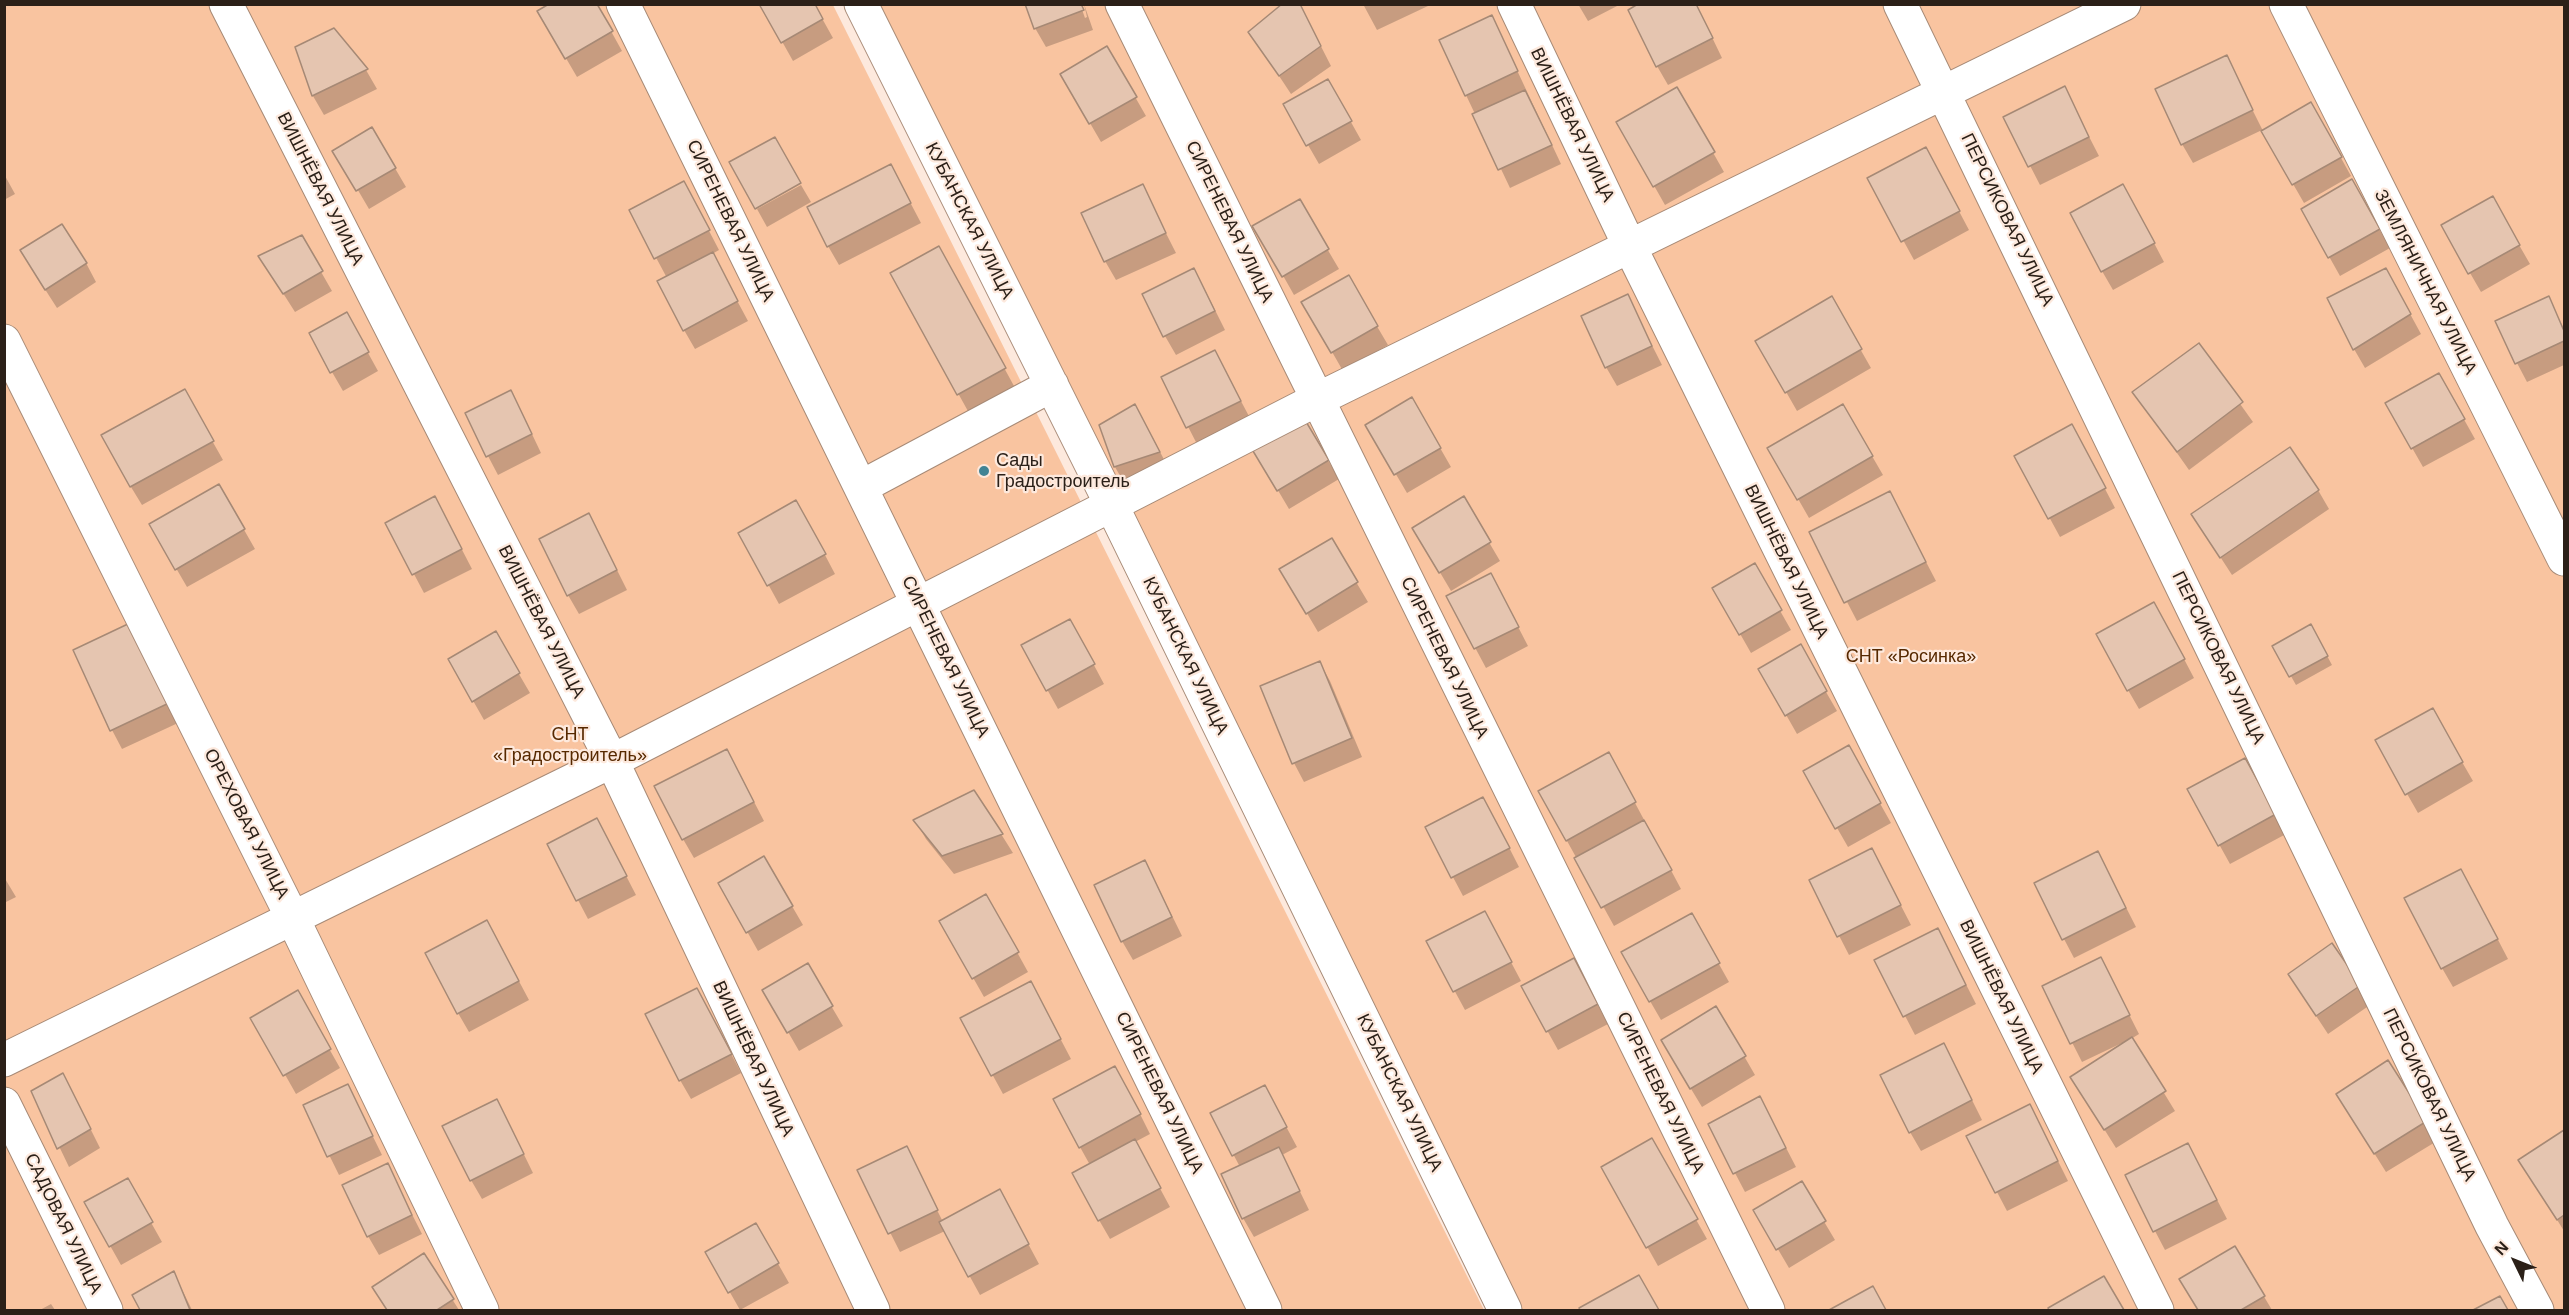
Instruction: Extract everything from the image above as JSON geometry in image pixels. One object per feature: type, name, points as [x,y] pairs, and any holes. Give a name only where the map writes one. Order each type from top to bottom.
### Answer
[{"type":"street","name":"ВИШНЁВАЯ УЛИЦА","points":[[226,4],[612,761],[873,1311]]},
{"type":"street","name":"СИРЕНЕВАЯ УЛИЦА","points":[[623,4],[1265,1311]]},
{"type":"street","name":"КУБАНСКАЯ УЛИЦА","points":[[861,4],[1111,504],[1505,1311]]},
{"type":"street","name":"СИРЕНЕВАЯ УЛИЦА","points":[[1122,4],[1768,1311]]},
{"type":"street","name":"ВИШНЁВАЯ УЛИЦА","points":[[1514,4],[1629,245],[2157,1311]]},
{"type":"street","name":"ПЕРСИКОВАЯ УЛИЦА","points":[[1900,4],[2492,1226],[2537,1311]]},
{"type":"street","points":[[4,1060],[612,761],[918,602],[1316,400],[2124,4]]},
{"type":"street","name":"ЗЕМЛЯНИЧНАЯ УЛИЦА","points":[[2286,4],[2565,559]]},
{"type":"street","name":"ОРЕХОВАЯ УЛИЦА","points":[[4,341],[293,919],[483,1311]]},
{"type":"street","points":[[861,487],[1052,385]]},
{"type":"street","name":"САДОВАЯ УЛИЦА","points":[[4,1104],[106,1311]]},
{"type":"green space","name":"СНТ «Градостроитель»","points":[[5,5],[833,5],[1484,1310],[5,1310]]},
{"type":"green space","name":"СНТ «Росинка»","points":[[861,5],[2564,5],[2564,1310],[1505,1310]]},
{"type":"building","points":[[549,4],[597,4],[613,31],[565,59],[537,11]]},
{"type":"building","points":[[759,4],[815,4],[823,19],[781,43]]},
{"type":"building","points":[[1025,4],[1081,4],[1084,10],[1034,29]]},
{"type":"building","points":[[1282,4],[1300,4],[1321,46],[1279,76],[1248,32]]},
{"type":"building","points":[[1638,4],[1696,4],[1713,38],[1656,67],[1628,10]]},
{"type":"building","points":[[1492,15],[1518,71],[1465,96],[1439,40]]},
{"type":"building","points":[[334,28],[368,69],[312,96],[295,47]]},
{"type":"building","points":[[1107,46],[1137,97],[1089,124],[1060,74]]},
{"type":"building","points":[[2227,55],[2253,110],[2181,145],[2155,89]]},
{"type":"building","points":[[1328,79],[1352,121],[1306,146],[1283,104]]},
{"type":"building","points":[[2065,86],[2089,137],[2028,167],[2003,117]]},
{"type":"building","points":[[1677,87],[1715,152],[1653,187],[1616,122]]},
{"type":"building","points":[[1525,90],[1552,145],[1498,170],[1472,114]]},
{"type":"building","points":[[2311,102],[2342,157],[2292,185],[2261,131]]},
{"type":"building","points":[[372,127],[396,168],[356,191],[332,151]]},
{"type":"building","points":[[775,137],[801,183],[755,209],[729,162]]},
{"type":"building","points":[[1926,147],[1960,211],[1901,242],[1867,178]]},
{"type":"building","points":[[891,164],[911,203],[827,247],[807,207]]},
{"type":"building","points":[[2352,179],[2380,229],[2328,258],[2301,209]]},
{"type":"building","points":[[684,181],[710,230],[654,259],[629,210]]},
{"type":"building","points":[[1143,184],[1166,233],[1104,262],[1081,213]]},
{"type":"building","points":[[2123,184],[2155,243],[2101,272],[2070,213]]},
{"type":"building","points":[[2493,196],[2520,245],[2468,274],[2441,225]]},
{"type":"building","points":[[1300,199],[1329,249],[1282,277],[1252,226]]},
{"type":"building","points":[[62,224],[87,263],[45,290],[20,250]]},
{"type":"building","points":[[302,235],[323,271],[283,294],[258,256]]},
{"type":"building","points":[[939,246],[1006,368],[957,395],[890,273]]},
{"type":"building","points":[[713,252],[738,301],[683,331],[657,281]]},
{"type":"building","points":[[1194,268],[1215,311],[1163,337],[1142,294]]},
{"type":"building","points":[[2386,268],[2411,314],[2353,350],[2327,298]]},
{"type":"building","points":[[1349,275],[1378,326],[1331,353],[1301,302]]},
{"type":"building","points":[[1628,294],[1652,346],[1605,368],[1581,316]]},
{"type":"building","points":[[1832,296],[1862,349],[1785,393],[1755,341]]},
{"type":"building","points":[[2549,296],[2564,331],[2564,341],[2515,364],[2495,321]]},
{"type":"building","points":[[347,312],[369,352],[330,373],[309,333]]},
{"type":"building","points":[[2199,343],[2243,402],[2177,452],[2132,392]]},
{"type":"building","points":[[1215,350],[1241,401],[1186,428],[1161,377]]},
{"type":"building","points":[[2439,373],[2465,419],[2411,449],[2385,403]]},
{"type":"building","points":[[185,389],[214,441],[130,487],[101,435]]},
{"type":"building","points":[[511,390],[532,434],[486,457],[465,413]]},
{"type":"building","points":[[1412,397],[1441,448],[1394,475],[1365,425]]},
{"type":"building","points":[[1135,404],[1160,452],[1114,467],[1099,425]]},
{"type":"building","points":[[1843,404],[1873,456],[1797,500],[1767,448]]},
{"type":"building","points":[[1302,415],[1329,460],[1277,491],[1250,446]]},
{"type":"building","points":[[2072,424],[2106,488],[2048,519],[2014,456]]},
{"type":"building","points":[[2290,447],[2319,490],[2220,558],[2191,514]]},
{"type":"building","points":[[219,484],[245,529],[175,570],[149,524]]},
{"type":"building","points":[[1890,491],[1926,562],[1844,603],[1809,532]]},
{"type":"building","points":[[435,496],[462,549],[412,575],[385,523]]},
{"type":"building","points":[[1464,496],[1491,542],[1439,573],[1412,528]]},
{"type":"building","points":[[796,500],[826,554],[767,586],[738,533]]},
{"type":"building","points":[[589,513],[617,570],[567,596],[539,539]]},
{"type":"building","points":[[1332,538],[1358,582],[1306,614],[1279,569]]},
{"type":"building","points":[[1755,563],[1782,610],[1739,635],[1712,588]]},
{"type":"building","points":[[1491,573],[1519,627],[1474,649],[1446,596]]},
{"type":"building","points":[[2154,602],[2185,659],[2127,691],[2096,634]]},
{"type":"building","points":[[1070,619],[1095,664],[1046,691],[1021,645]]},
{"type":"building","points":[[130,623],[169,703],[110,731],[73,650]]},
{"type":"building","points":[[2311,624],[2328,656],[2289,677],[2272,646]]},
{"type":"building","points":[[496,631],[520,673],[472,702],[448,659]]},
{"type":"building","points":[[1801,644],[1827,691],[1785,716],[1758,669]]},
{"type":"building","points":[[1320,661],[1352,738],[1292,764],[1260,686]]},
{"type":"building","points":[[2433,708],[2463,762],[2405,795],[2375,740]]},
{"type":"building","points":[[1849,745],[1881,803],[1835,829],[1803,771]]},
{"type":"building","points":[[727,749],[754,802],[682,840],[654,786]]},
{"type":"building","points":[[1609,752],[1636,802],[1566,841],[1538,791]]},
{"type":"building","points":[[2245,758],[2276,814],[2218,846],[2187,789]]},
{"type":"building","points":[[974,790],[1003,834],[942,856],[913,820]]},
{"type":"building","points":[[1483,797],[1510,848],[1451,878],[1425,827]]},
{"type":"building","points":[[597,818],[627,876],[576,901],[547,844]]},
{"type":"building","points":[[1644,820],[1672,870],[1601,908],[1574,858]]},
{"type":"building","points":[[1872,848],[1901,905],[1837,937],[1809,880]]},
{"type":"building","points":[[2098,851],[2126,908],[2062,940],[2034,883]]},
{"type":"building","points":[[764,856],[793,906],[746,933],[718,883]]},
{"type":"building","points":[[1145,860],[1172,917],[1121,942],[1094,885]]},
{"type":"building","points":[[2461,869],[2498,939],[2441,969],[2404,898]]},
{"type":"building","points":[[986,894],[1019,952],[972,979],[939,921]]},
{"type":"building","points":[[1485,911],[1512,962],[1453,992],[1426,941]]},
{"type":"building","points":[[1692,913],[1720,963],[1649,1002],[1621,952]]},
{"type":"building","points":[[487,920],[519,981],[457,1014],[425,953]]},
{"type":"building","points":[[1938,928],[1966,985],[1903,1017],[1874,960]]},
{"type":"building","points":[[2332,943],[2361,985],[2316,1016],[2288,974]]},
{"type":"building","points":[[2101,957],[2130,1015],[2070,1044],[2042,986]]},
{"type":"building","points":[[1574,958],[1598,1004],[1546,1032],[1521,986]]},
{"type":"building","points":[[808,963],[833,1006],[787,1033],[762,990]]},
{"type":"building","points":[[1031,981],[1061,1039],[991,1076],[960,1018]]},
{"type":"building","points":[[697,988],[732,1054],[679,1081],[645,1014]]},
{"type":"building","points":[[298,990],[331,1049],[283,1076],[250,1018]]},
{"type":"building","points":[[1716,1006],[1746,1056],[1690,1089],[1661,1040]]},
{"type":"building","points":[[2132,1037],[2166,1091],[2104,1130],[2070,1077]]},
{"type":"building","points":[[1944,1043],[1972,1100],[1909,1133],[1880,1075]]},
{"type":"building","points":[[2388,1060],[2427,1121],[2374,1154],[2336,1094]]},
{"type":"building","points":[[1115,1066],[1141,1114],[1079,1148],[1053,1099]]},
{"type":"building","points":[[63,1073],[91,1129],[57,1149],[31,1091]]},
{"type":"building","points":[[348,1084],[373,1136],[327,1157],[303,1105]]},
{"type":"building","points":[[1265,1085],[1287,1127],[1232,1156],[1210,1113]]},
{"type":"building","points":[[1760,1096],[1786,1148],[1733,1174],[1708,1124]]},
{"type":"building","points":[[497,1099],[524,1154],[470,1181],[442,1126]]},
{"type":"building","points":[[2030,1104],[2058,1161],[1995,1193],[1966,1136]]},
{"type":"building","points":[[2564,1130],[2564,1215],[2557,1220],[2518,1160]]},
{"type":"building","points":[[1652,1138],[1698,1219],[1646,1248],[1601,1167]]},
{"type":"building","points":[[1135,1139],[1161,1188],[1098,1221],[1072,1173]]},
{"type":"building","points":[[2188,1143],[2217,1200],[2153,1232],[2125,1175]]},
{"type":"building","points":[[907,1146],[938,1210],[888,1234],[857,1170]]},
{"type":"building","points":[[1279,1147],[1300,1191],[1242,1219],[1221,1174]]},
{"type":"building","points":[[388,1163],[412,1215],[367,1237],[342,1185]]},
{"type":"building","points":[[128,1178],[153,1222],[109,1247],[84,1202]]},
{"type":"building","points":[[1802,1181],[1826,1221],[1776,1250],[1753,1210]]},
{"type":"building","points":[[1000,1189],[1029,1244],[968,1277],[939,1222]]},
{"type":"building","points":[[756,1223],[779,1263],[728,1293],[705,1252]]},
{"type":"building","points":[[2235,1246],[2265,1296],[2241,1310],[2198,1310],[2179,1279]]},
{"type":"building","points":[[424,1253],[454,1299],[437,1310],[387,1310],[372,1287]]},
{"type":"building","points":[[174,1271],[190,1310],[140,1310],[132,1295]]},
{"type":"building","points":[[1639,1275],[1659,1310],[1580,1310],[1579,1308]]},
{"type":"building","points":[[2104,1276],[2124,1310],[2049,1310],[2048,1308]]},
{"type":"building","points":[[1873,1286],[1886,1310],[1829,1310]]},
{"type":"building","points":[[2500,1296],[2508,1310],[2473,1310]]},
{"type":"place","name":"Сады Градостроитель","points":[[984,471]]}]
